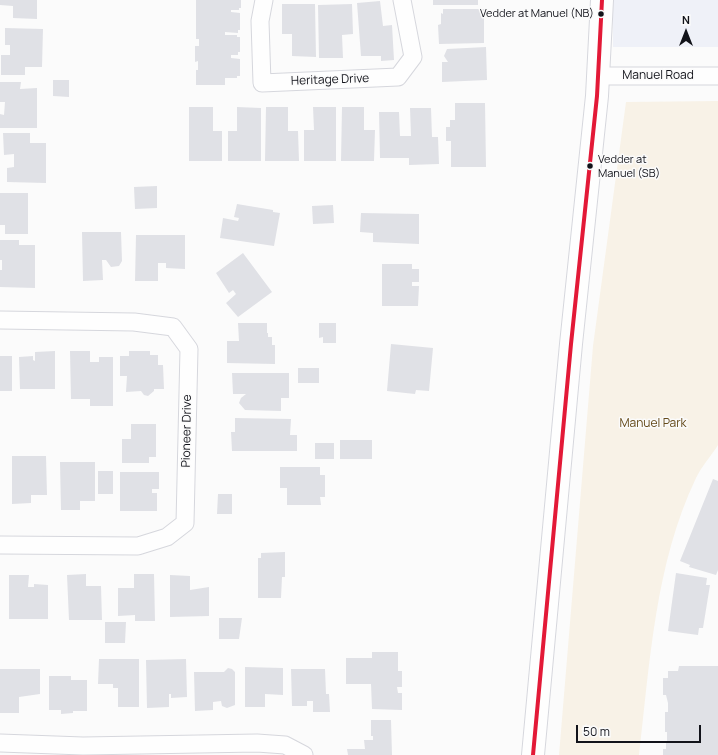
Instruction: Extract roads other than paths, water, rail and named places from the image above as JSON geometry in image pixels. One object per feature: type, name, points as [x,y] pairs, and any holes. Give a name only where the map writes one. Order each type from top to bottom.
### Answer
[{"type":"main road","points":[[533,755],[570,352],[598,76],[602,0]]},
{"type":"street","name":"Heritage Drive","points":[[264,0],[260,21],[262,83],[398,77],[413,57],[402,0]]},
{"type":"street","name":"Manuel Road","points":[[598,76],[718,76]]},
{"type":"street","name":"Pioneer Drive","points":[[0,320],[134,322],[173,327],[189,349],[185,523],[168,538],[138,546],[0,545]]},
{"type":"street","points":[[0,743],[82,751],[229,750],[257,743],[285,745],[304,755]]},
{"type":"place","name":"Vedder at Manuel (NB)","points":[[601,14]]},
{"type":"place","name":"Vedder at Manuel (SB)","points":[[590,166]]},
{"type":"park label","name":"Manuel Park","points":[[653,424]]}]
